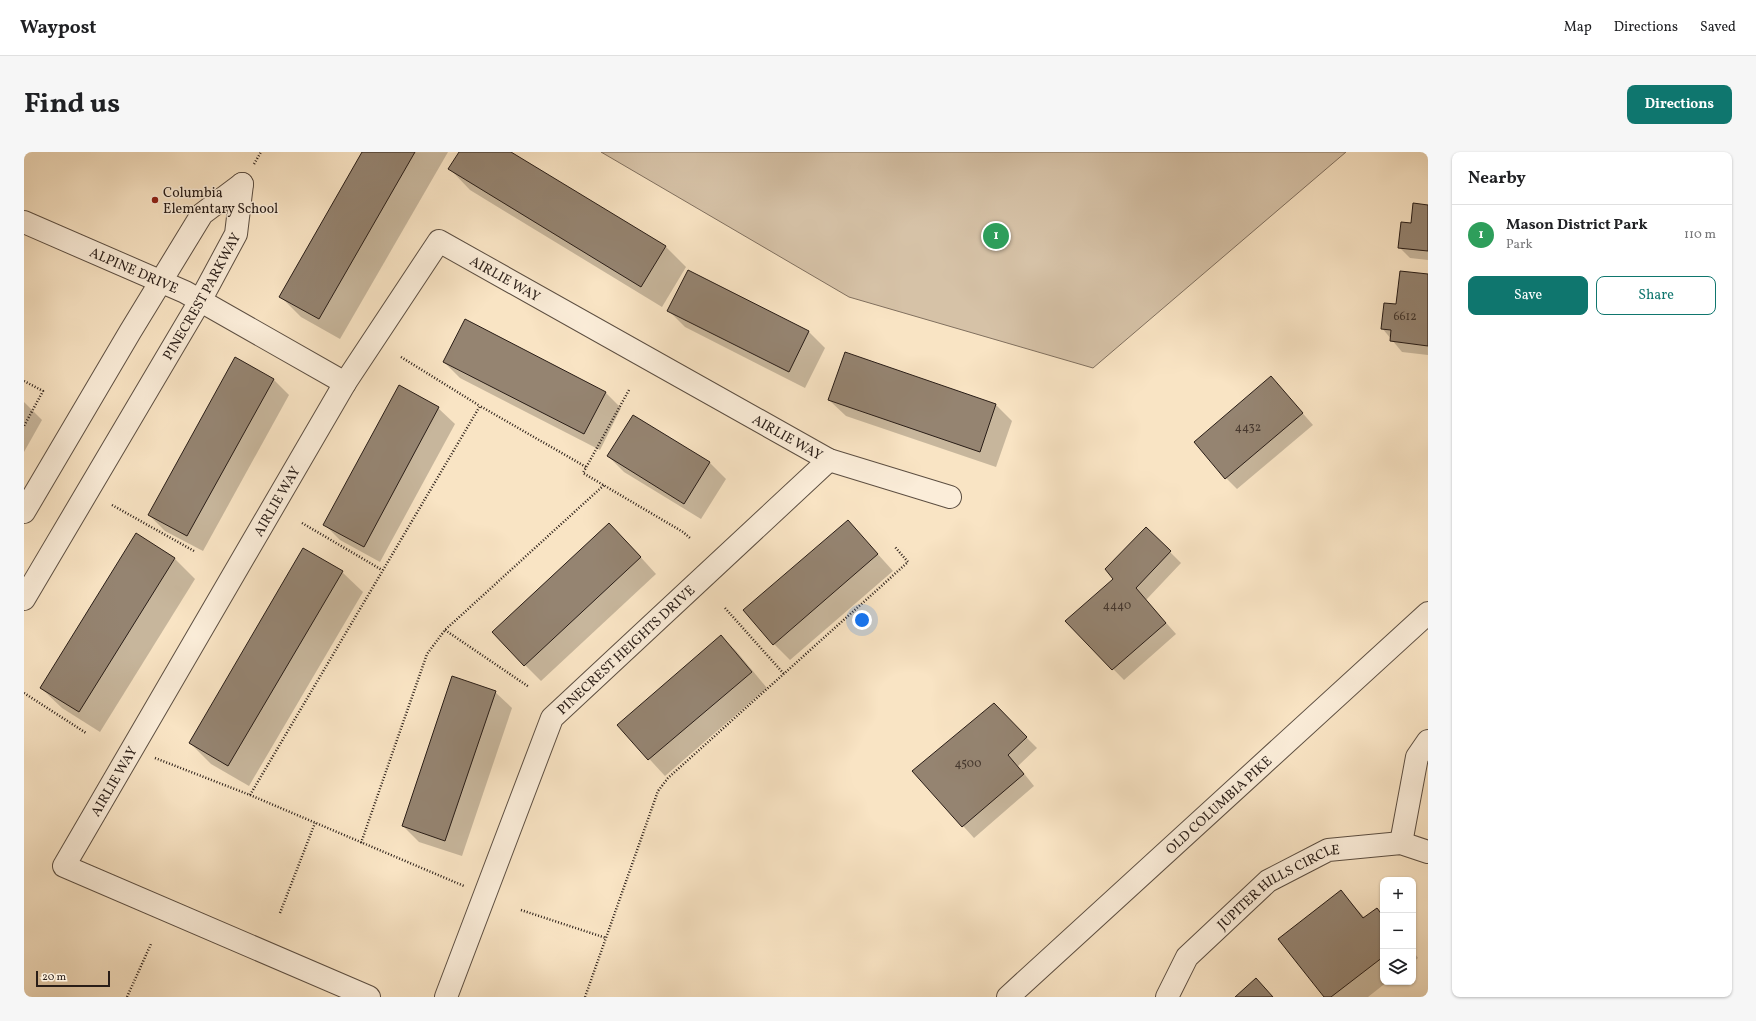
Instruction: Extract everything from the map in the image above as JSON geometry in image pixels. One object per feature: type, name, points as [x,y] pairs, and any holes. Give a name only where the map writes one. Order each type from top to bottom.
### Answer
[{"type":"street","name":"PINECREST PARKWAY","points":[[24,512],[202,214],[242,184],[236,234],[200,301],[24,599]]},
{"type":"street","name":"ALPINE DRIVE","points":[[24,222],[185,292],[345,383]]},
{"type":"street","name":"AIRLIE WAY","points":[[369,997],[64,866],[345,383],[439,241],[829,460]]},
{"type":"street","points":[[829,460],[950,497]]},
{"type":"street","name":"PINECREST HEIGHTS DRIVE","points":[[446,997],[552,718],[829,460]]},
{"type":"street","name":"OLD COLUMBIA PIKE","points":[[1008,997],[1428,613]]},
{"type":"street","points":[[1401,843],[1417,757],[1428,741]]},
{"type":"street","name":"JUPITER HILLS CIRCLE","points":[[1167,997],[1186,957],[1268,881],[1328,850],[1401,843],[1428,852]]},
{"type":"path","points":[[401,357],[480,406],[586,467]]},
{"type":"path","points":[[24,381],[43,391],[24,426]]},
{"type":"path","points":[[629,390],[583,473],[683,532],[690,538]]},
{"type":"path","points":[[250,795],[480,406]]},
{"type":"path","points":[[361,843],[427,654],[446,630],[604,485]]},
{"type":"path","points":[[112,505],[194,551]]},
{"type":"path","points":[[302,523],[382,570]]},
{"type":"path","points":[[586,997],[658,791],[668,778],[908,562],[895,547]]},
{"type":"path","points":[[725,608],[784,674]]},
{"type":"path","points":[[446,630],[529,687]]},
{"type":"path","points":[[24,693],[86,733]]},
{"type":"path","points":[[149,755],[250,795],[468,887]]},
{"type":"path","points":[[280,913],[315,823]]},
{"type":"path","points":[[521,910],[606,938]]},
{"type":"path","points":[[127,997],[151,944]]},
{"type":"shaded area","points":[[601,152],[1346,152],[1093,368],[849,297]]},
{"type":"building","points":[[362,152],[415,152],[319,319],[279,297]]},
{"type":"building","points":[[459,152],[511,152],[666,246],[641,287],[448,169]]},
{"type":"building","points":[[1413,203],[1428,205],[1428,251],[1398,248],[1401,222],[1411,223]]},
{"type":"building","points":[[688,270],[809,331],[789,372],[667,311]]},
{"type":"building","points":[[1400,271],[1428,274],[1428,346],[1390,341],[1391,330],[1381,329],[1384,303],[1396,304]]},
{"type":"building","points":[[465,319],[606,392],[584,434],[443,362]]},
{"type":"building","points":[[845,352],[996,404],[980,452],[828,400]]},
{"type":"building","points":[[235,357],[274,379],[187,536],[148,515]]},
{"type":"building","points":[[1271,376],[1303,413],[1225,479],[1194,442]]},
{"type":"building","points":[[399,385],[439,407],[364,547],[323,525]]},
{"type":"building","points":[[633,415],[710,462],[684,504],[607,456]]},
{"type":"building","points":[[848,520],[878,554],[773,645],[743,610]]},
{"type":"building","points":[[609,523],[641,557],[524,666],[492,632]]},
{"type":"building","points":[[1146,527],[1171,551],[1136,588],[1166,623],[1112,670],[1065,621],[1113,579],[1105,569]]},
{"type":"building","points":[[136,533],[175,558],[79,712],[40,688]]},
{"type":"building","points":[[303,548],[343,571],[228,766],[189,743]]},
{"type":"building","points":[[721,635],[752,672],[648,760],[617,725]]},
{"type":"building","points":[[452,676],[496,691],[445,841],[402,826]]},
{"type":"building","points":[[994,703],[1027,737],[1008,755],[1024,774],[962,827],[912,771]]},
{"type":"building","points":[[1341,890],[1363,918],[1377,908],[1380,912],[1380,959],[1331,997],[1324,997],[1278,939]]},
{"type":"building","points":[[1256,978],[1273,997],[1235,997]]},
{"type":"place","name":"Columbia Elementary School","points":[[155,200]]},
{"type":"place","name":"Mason District Park","points":[[996,236]]}]
